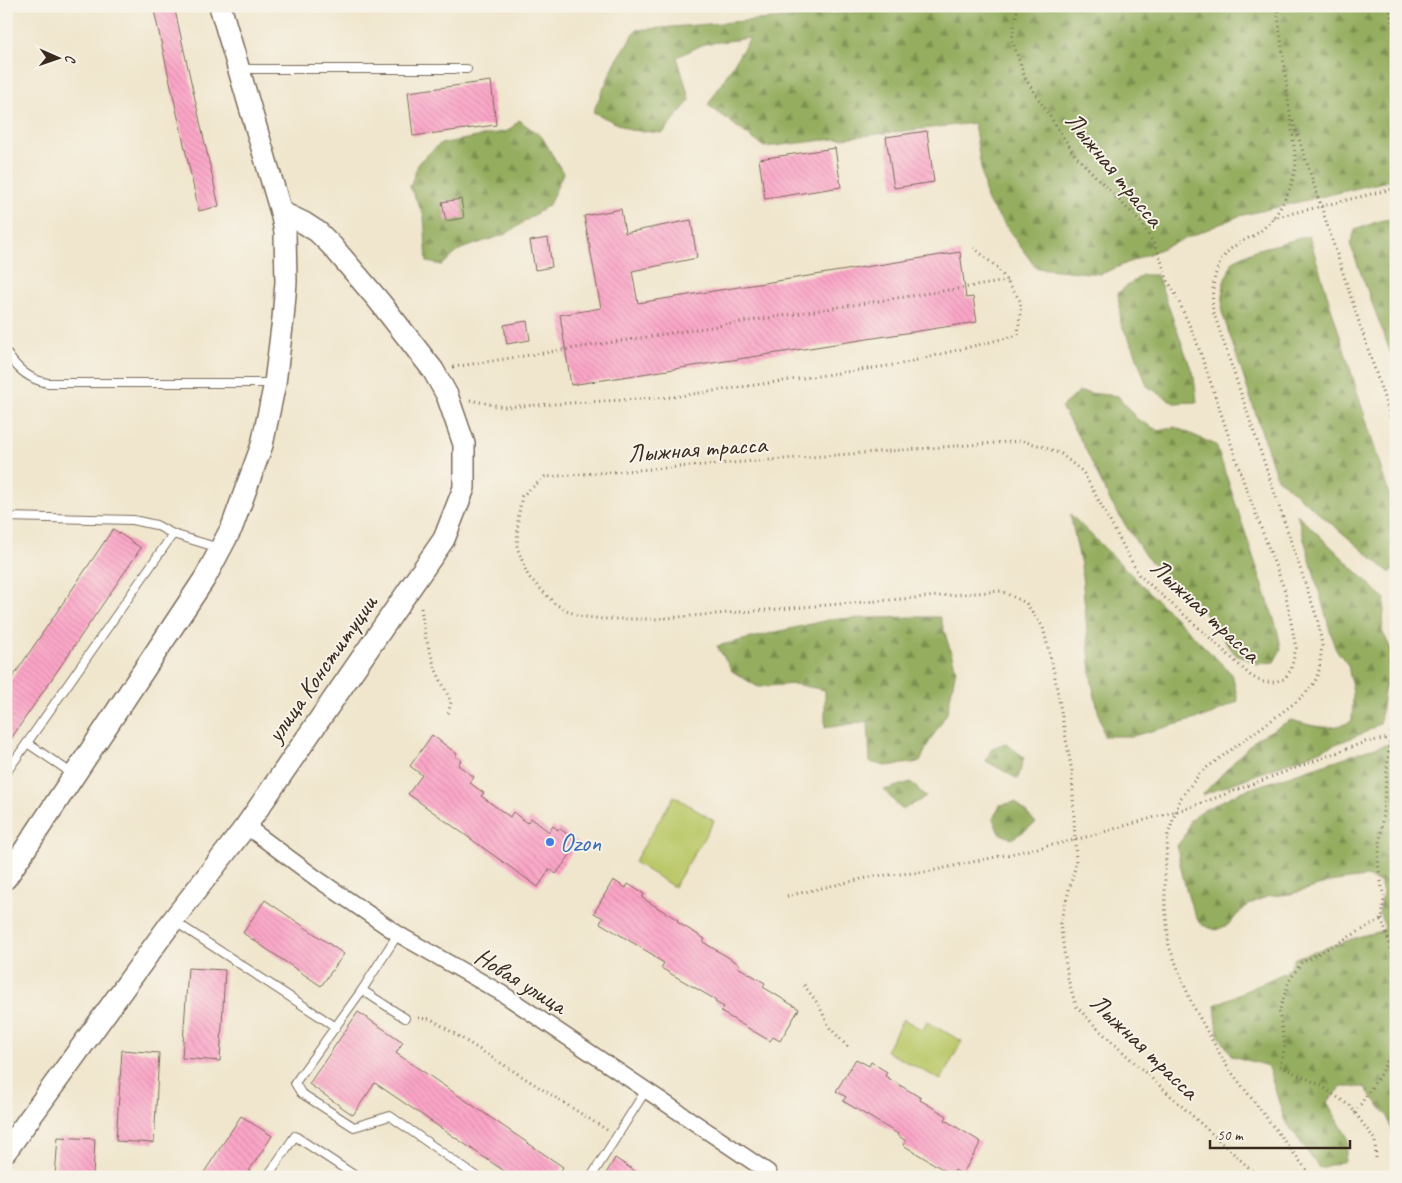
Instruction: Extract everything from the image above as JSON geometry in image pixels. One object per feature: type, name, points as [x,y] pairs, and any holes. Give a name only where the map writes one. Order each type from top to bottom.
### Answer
[{"type":"street","points":[[6,878],[185,610],[221,548],[239,510],[262,445],[275,383],[283,319],[286,282],[285,232],[281,212],[220,6]]},
{"type":"street","name":"улица Конституции","points":[[6,1151],[174,920],[246,826],[444,539],[464,488],[464,444],[447,395],[433,370],[379,301],[333,247],[311,227],[281,212]]},
{"type":"street","name":"Новая улица","points":[[246,826],[316,878],[398,934],[502,994],[768,1172],[770,1177]]},
{"type":"lane","points":[[239,69],[467,69]]},
{"type":"lane","points":[[6,352],[20,370],[29,377],[48,383],[275,383]]},
{"type":"lane","points":[[6,517],[133,520],[156,525],[173,534],[221,548]]},
{"type":"lane","points":[[6,773],[173,534]]},
{"type":"lane","points":[[28,743],[75,776]]},
{"type":"lane","points":[[174,920],[336,1027]]},
{"type":"lane","points":[[398,934],[362,990],[295,1083],[301,1093],[354,1127],[390,1116],[477,1177]]},
{"type":"lane","points":[[362,990],[405,1018]]},
{"type":"lane","points":[[591,1177],[646,1090]]},
{"type":"lane","points":[[267,1177],[295,1136],[356,1177]]},
{"type":"path","name":"Лыжная трасса","points":[[1018,6],[1012,39],[1025,78],[1075,155],[1143,225],[1158,252],[1168,281],[1175,292],[1196,340],[1216,394],[1243,480],[1285,591],[1296,648],[1291,670],[1284,679],[1274,682],[1262,682],[1251,676],[1139,576],[1083,472],[1061,454],[1022,441],[545,477],[522,496],[518,519],[517,547],[528,576],[555,604],[578,616],[654,619],[1001,591],[1026,603],[1043,627],[1054,672],[1072,772],[1076,864],[1060,923],[1068,979],[1076,1006],[1098,1029],[1259,1177]]},
{"type":"path","name":"Лыжная трасса","points":[[1278,6],[1296,163],[1295,175],[1287,194],[1273,218],[1256,235],[1234,246],[1219,264],[1213,293],[1213,311],[1318,621],[1322,646],[1319,670],[1315,682],[1306,693],[1201,772],[1180,799],[1168,835],[1165,906],[1169,946],[1192,1004],[1226,1065],[1312,1177]]},
{"type":"path","points":[[1390,6],[1396,55]]},
{"type":"path","name":"Лыжная трасса","points":[[1290,112],[1396,434]]},
{"type":"path","points":[[1273,218],[1396,188]]},
{"type":"path","points":[[447,395],[504,407],[672,397],[901,364],[1018,335],[1021,302],[998,268],[974,248]]},
{"type":"path","points":[[433,370],[1007,281]]},
{"type":"path","points":[[411,587],[422,611],[435,668],[451,702],[448,714]]},
{"type":"path","points":[[1396,709],[1390,738],[1378,864],[1384,899],[1382,919],[1396,972]]},
{"type":"path","points":[[787,896],[875,876],[926,872],[1075,840],[1176,811],[1365,742],[1396,737]]},
{"type":"path","points":[[1376,1158],[1375,1140],[1350,1106],[1320,1086],[1280,1066],[1285,1046],[1279,1012],[1289,981],[1302,963],[1382,919]]},
{"type":"path","points":[[804,985],[818,1004],[830,1028],[848,1047]]},
{"type":"path","points":[[405,1018],[430,1019],[617,1136]]},
{"type":"path","points":[[1355,1113],[1379,1076],[1396,1044]]},
{"type":"green space","points":[[926,6],[1396,6],[1396,179],[1239,216],[1101,274],[1036,268],[986,199],[974,123],[764,147],[708,105],[750,38],[704,44],[677,57],[690,100],[663,133],[630,130],[593,112],[615,63],[636,30]]},
{"type":"green space","points":[[519,120],[542,137],[563,173],[549,205],[506,234],[461,249],[442,265],[427,262],[424,216],[410,187],[419,162],[440,144],[508,131]]},
{"type":"green space","points":[[1396,218],[1396,367],[1350,244],[1355,230],[1379,221]]},
{"type":"green space","points":[[1309,236],[1396,517],[1396,567],[1390,573],[1277,478],[1222,312],[1224,282],[1233,261],[1255,250]]},
{"type":"green space","points":[[1142,275],[1157,275],[1194,377],[1197,402],[1174,403],[1147,386],[1134,349],[1121,324],[1118,293]]},
{"type":"green space","points":[[1079,392],[1118,396],[1137,419],[1159,431],[1175,427],[1216,445],[1277,628],[1281,649],[1274,662],[1257,664],[1234,653],[1198,604],[1146,557],[1110,501],[1083,444],[1061,407]]},
{"type":"green space","points":[[1070,514],[1232,674],[1238,701],[1211,715],[1133,736],[1104,736],[1092,684],[1081,565]]},
{"type":"green space","points":[[1297,514],[1385,599],[1382,631],[1396,659],[1384,692],[1380,723],[1366,732],[1202,795],[1256,739],[1291,720],[1321,727],[1336,726],[1352,721],[1353,693],[1348,665],[1335,648]]},
{"type":"green space","points":[[940,617],[956,669],[947,713],[928,744],[920,762],[885,766],[870,762],[868,721],[825,728],[825,690],[794,684],[758,687],[732,671],[717,646],[832,619]]},
{"type":"green space","points":[[1396,742],[1396,1135],[1391,1130],[1388,1116],[1364,1087],[1342,1087],[1327,1102],[1348,1138],[1345,1161],[1319,1168],[1284,1119],[1268,1066],[1232,1056],[1218,1034],[1215,1005],[1286,972],[1295,958],[1381,931],[1385,927],[1379,913],[1383,893],[1380,882],[1366,877],[1335,881],[1291,894],[1269,896],[1244,908],[1228,925],[1216,930],[1201,924],[1193,910],[1177,846],[1186,834],[1190,820],[1202,811],[1240,792]]},
{"type":"green space","points":[[1005,743],[1024,757],[1018,779],[986,761],[992,748]]},
{"type":"green space","points":[[911,782],[926,797],[902,810],[884,790]]},
{"type":"green space","points":[[674,796],[714,821],[674,887],[634,862]]},
{"type":"green space","points":[[1016,802],[1036,823],[1012,839],[999,833],[993,819],[1000,805]]},
{"type":"green space","points":[[903,1019],[923,1030],[927,1022],[962,1041],[941,1080],[886,1051]]},
{"type":"building","points":[[153,6],[174,6],[219,206],[199,211]]},
{"type":"building","points":[[491,81],[496,125],[413,136],[408,92]]},
{"type":"building","points":[[927,131],[934,182],[894,188],[886,137]]},
{"type":"building","points":[[835,148],[841,187],[765,199],[759,159]]},
{"type":"building","points":[[461,199],[464,218],[446,221],[442,202]]},
{"type":"building","points":[[621,209],[625,233],[691,220],[697,258],[632,271],[638,303],[960,252],[966,298],[973,297],[977,322],[571,385],[560,315],[601,308],[584,216]]},
{"type":"building","points":[[548,238],[552,267],[535,270],[530,241]]},
{"type":"building","points":[[527,321],[530,340],[507,344],[504,325]]},
{"type":"building","points":[[113,529],[141,548],[6,746],[6,687]]},
{"type":"building","points":[[432,735],[457,754],[455,756],[461,760],[458,765],[474,777],[470,783],[484,793],[481,796],[510,817],[513,812],[527,823],[531,818],[549,832],[553,826],[558,830],[559,828],[579,843],[556,874],[550,869],[538,887],[408,794],[422,775],[410,766]]},
{"type":"building","points":[[613,880],[626,888],[628,884],[644,894],[642,898],[705,939],[703,942],[739,964],[738,967],[765,983],[763,987],[799,1009],[780,1041],[773,1037],[770,1041],[721,1012],[724,1007],[715,1002],[716,1000],[661,968],[664,963],[655,956],[600,923],[603,918],[594,913]]},
{"type":"building","points":[[265,900],[344,954],[321,986],[243,933]]},
{"type":"building","points":[[188,968],[225,970],[220,1061],[182,1058]]},
{"type":"building","points":[[358,1012],[403,1042],[396,1053],[563,1167],[557,1177],[513,1177],[375,1083],[353,1115],[309,1084]]},
{"type":"building","points":[[122,1050],[159,1053],[154,1143],[116,1141]]},
{"type":"building","points":[[856,1059],[869,1066],[871,1062],[887,1072],[885,1076],[947,1116],[945,1120],[981,1142],[962,1175],[955,1170],[952,1175],[903,1145],[906,1141],[898,1134],[843,1101],[846,1097],[836,1091]]},
{"type":"building","points":[[241,1116],[272,1136],[245,1177],[201,1177]]},
{"type":"building","points":[[58,1137],[95,1139],[93,1177],[55,1177]]},
{"type":"building","points":[[615,1158],[644,1177],[604,1177]]},
{"type":"place","name":"Ozon","points":[[550,842]]}]
